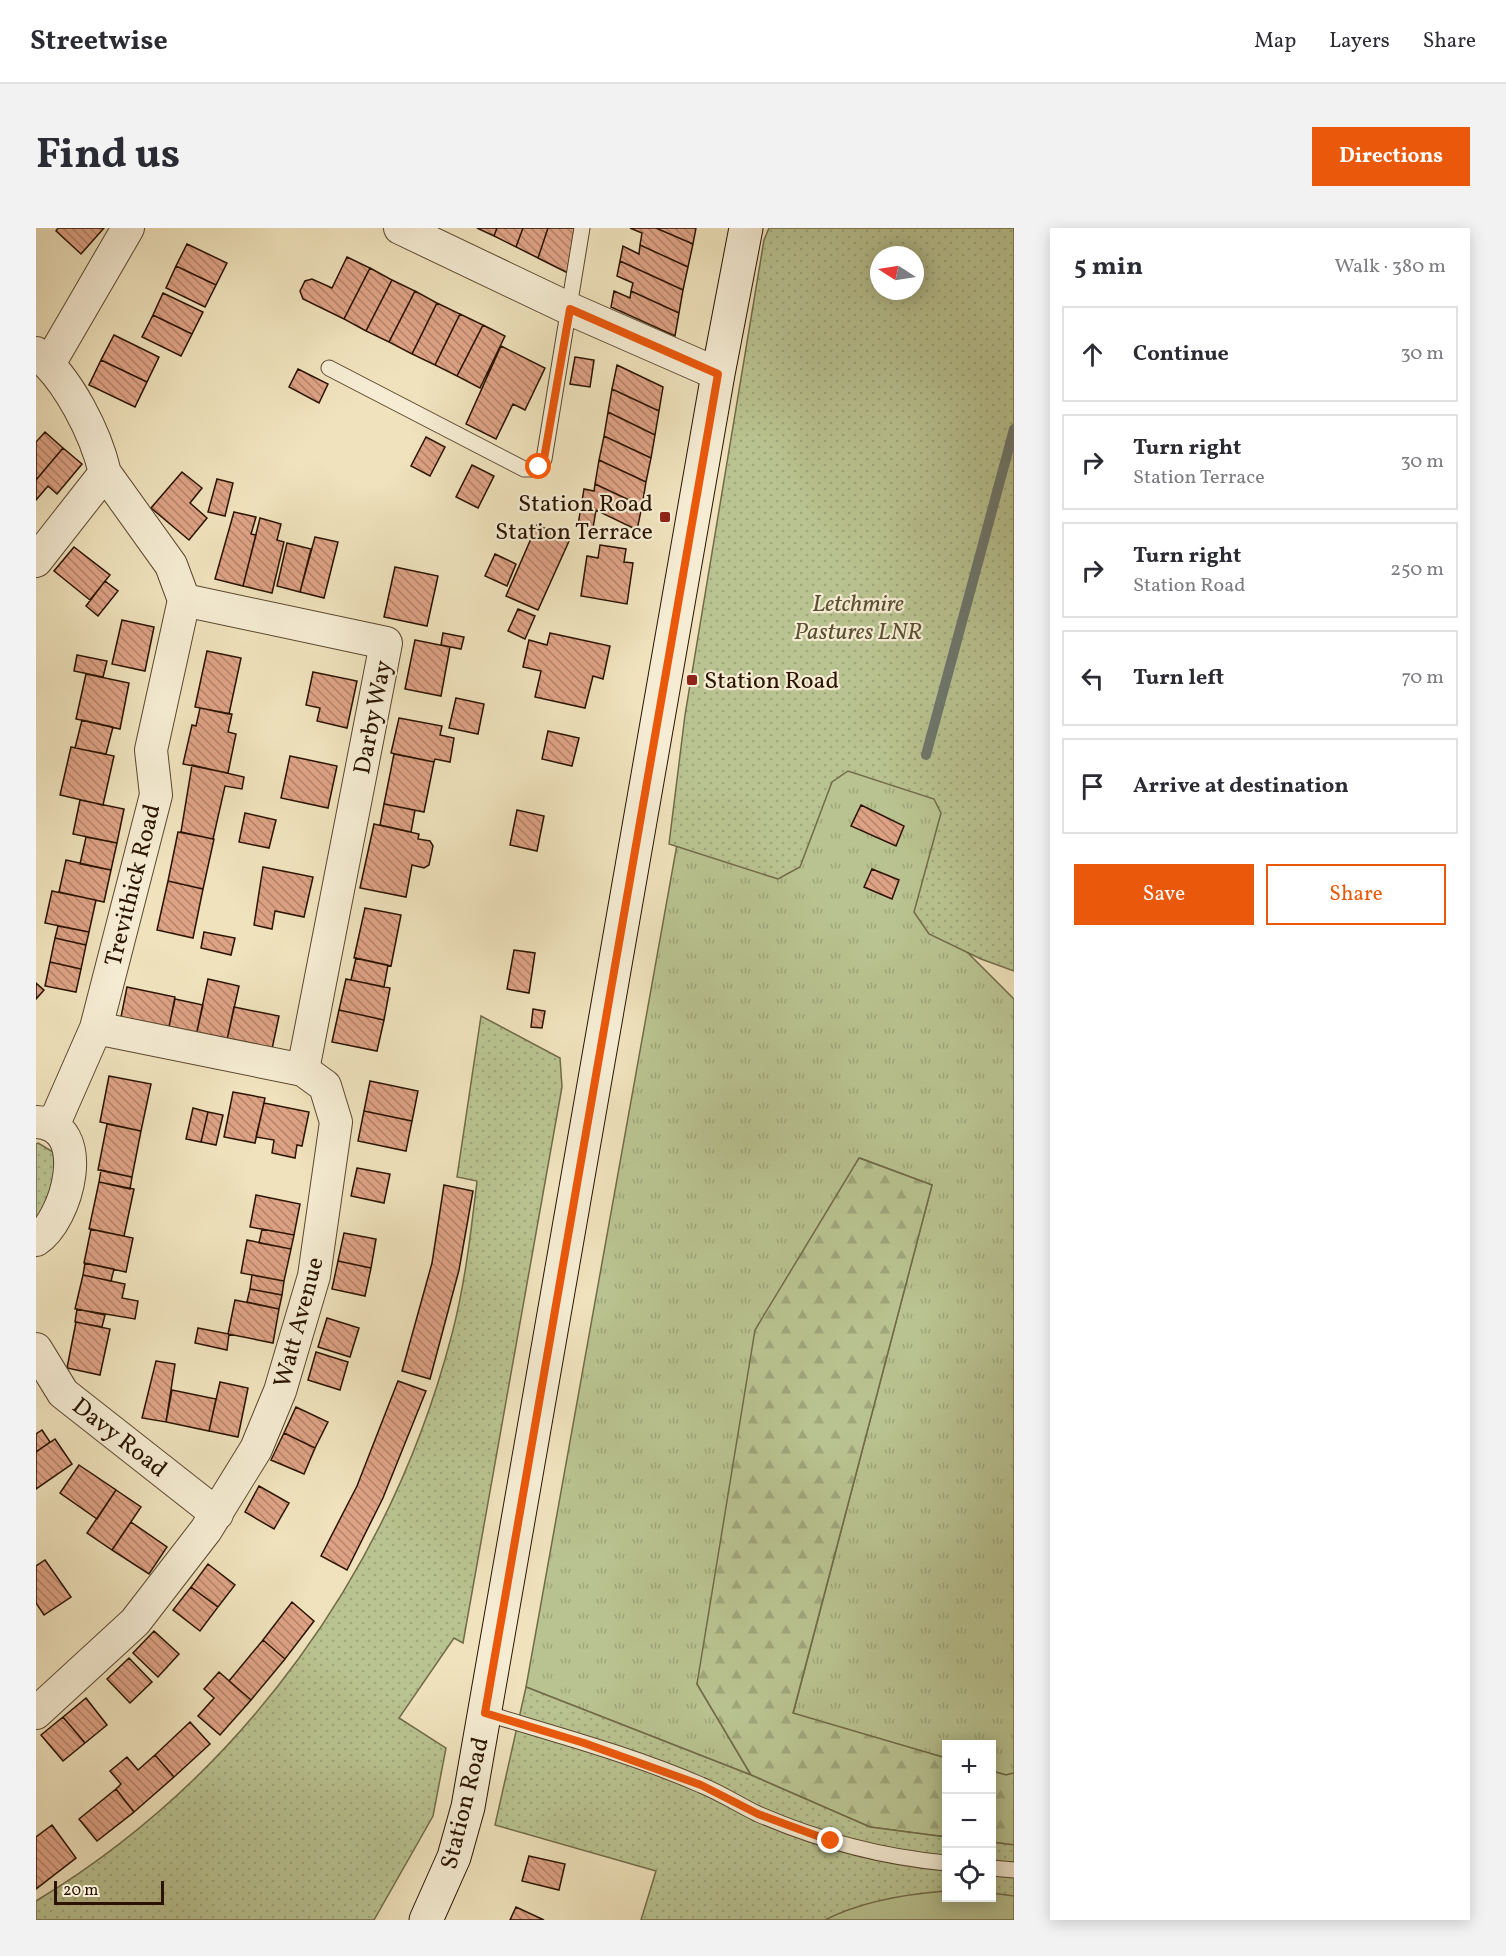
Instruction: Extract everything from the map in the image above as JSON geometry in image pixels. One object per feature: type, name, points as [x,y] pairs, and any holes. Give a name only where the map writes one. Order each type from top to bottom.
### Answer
[{"type":"street","points":[[128,228],[43,358],[90,428],[100,450],[105,473],[171,565],[184,600]]},
{"type":"street","points":[[400,228],[570,309],[718,374]]},
{"type":"street","name":"Station Road","points":[[426,1920],[454,1857],[468,1807],[718,374],[746,228]]},
{"type":"street","points":[[36,561],[105,473]]},
{"type":"street","name":"Trevithick Road","points":[[44,1124],[96,1028],[156,795],[151,750],[184,600]]},
{"type":"street","name":"Darby Way","points":[[184,600],[386,643],[303,1070]]},
{"type":"street","name":"Watt Avenue","points":[[36,1713],[135,1622],[217,1514],[256,1449],[280,1391],[314,1276],[336,1122],[325,1086],[303,1070],[96,1028]]},
{"type":"street","points":[[36,1240],[48,1227],[58,1209],[72,1156],[68,1144],[44,1124]]},
{"type":"street","name":"Davy Road","points":[[36,1349],[63,1393],[217,1514]]},
{"type":"lane","points":[[329,368],[524,469],[534,470],[542,465],[544,459],[582,228]]},
{"type":"lane","points":[[485,1713],[584,1743],[701,1785],[758,1814],[831,1841],[868,1852],[942,1862]]},
{"type":"lane","points":[[996,1868],[1014,1870]]},
{"type":"green space","name":"Letchmire Pastures LNR","points":[[769,228],[1014,228],[1014,971],[981,959],[929,934],[914,912],[941,813],[934,799],[848,771],[832,782],[800,867],[778,879],[669,844],[685,715],[764,240]]},
{"type":"green space","points":[[1014,228],[944,929],[1014,999],[1014,1773],[1006,1775],[996,1772],[996,1740],[942,1740],[942,1757],[793,1714],[932,1185],[860,1158],[697,1684],[751,1775],[526,1687],[781,264],[870,250],[870,300],[924,300],[924,246],[898,246]]},
{"type":"green space","points":[[481,1016],[560,1058],[562,1087],[463,1643],[454,1638],[399,1718],[446,1748],[433,1816],[374,1920],[36,1920],[36,1901],[111,1850],[180,1792],[243,1728],[299,1658],[348,1583],[391,1504],[425,1420],[452,1334],[461,1296],[477,1181],[457,1177]]},
{"type":"green space","points":[[36,1144],[53,1152],[54,1170],[48,1195],[36,1219]]},
{"type":"green space","points":[[859,1158],[932,1185],[793,1713],[942,1757],[942,1836],[870,1827],[751,1775],[697,1684],[755,1330]]},
{"type":"green space","points":[[526,1687],[751,1775],[870,1827],[942,1836],[942,1902],[996,1902],[996,1843],[1014,1845],[1014,1920],[641,1920],[656,1871],[495,1825]]},
{"type":"green space","points":[[996,1772],[1006,1775],[1014,1773],[1014,1845],[996,1843]]},
{"type":"green space","points":[[942,1891],[942,1902],[996,1902],[996,1894],[1014,1896],[1014,1920],[825,1920],[854,1908],[915,1894]]},
{"type":"building","points":[[58,228],[104,228],[81,254],[56,231]]},
{"type":"building","points":[[477,228],[497,228],[494,236]]},
{"type":"building","points":[[497,228],[523,228],[516,247],[494,236]]},
{"type":"building","points":[[523,228],[548,228],[538,258],[516,247]]},
{"type":"building","points":[[548,228],[575,228],[570,274],[538,258]]},
{"type":"building","points":[[630,228],[656,228],[693,244],[688,267],[640,245],[642,233]]},
{"type":"building","points":[[656,228],[696,228],[693,244]]},
{"type":"building","points":[[187,244],[227,263],[216,285],[176,266]]},
{"type":"building","points":[[640,245],[688,267],[683,290],[620,261],[623,246],[639,254]]},
{"type":"building","points":[[347,257],[370,268],[344,319],[303,299],[300,291],[305,281],[312,279],[332,288]]},
{"type":"building","points":[[620,261],[683,290],[679,313],[631,291],[633,283],[617,276]]},
{"type":"building","points":[[176,266],[216,285],[205,307],[166,288]]},
{"type":"building","points":[[370,268],[392,280],[366,331],[344,319]]},
{"type":"building","points":[[392,280],[415,291],[389,342],[366,331]]},
{"type":"building","points":[[415,291],[437,303],[412,354],[389,342]]},
{"type":"building","points":[[614,291],[630,298],[631,291],[679,313],[675,336],[611,307]]},
{"type":"building","points":[[163,293],[203,312],[192,334],[153,315]]},
{"type":"building","points":[[437,303],[460,314],[435,365],[412,354]]},
{"type":"building","points":[[460,314],[483,325],[457,376],[435,365]]},
{"type":"building","points":[[153,315],[192,334],[181,356],[142,337]]},
{"type":"building","points":[[483,325],[505,336],[480,388],[457,376]]},
{"type":"building","points":[[114,335],[159,357],[147,382],[101,360]]},
{"type":"building","points":[[501,346],[545,368],[525,410],[513,404],[496,439],[466,424]]},
{"type":"building","points":[[575,357],[594,360],[590,387],[570,384]]},
{"type":"building","points":[[101,360],[147,382],[135,407],[89,385]]},
{"type":"building","points":[[617,365],[663,387],[659,411],[612,389]]},
{"type":"building","points":[[298,369],[328,384],[319,403],[289,387]]},
{"type":"building","points":[[612,389],[659,411],[655,435],[608,412]]},
{"type":"building","points":[[608,412],[655,435],[651,458],[604,436]]},
{"type":"building","points":[[45,432],[63,448],[36,480],[36,442]]},
{"type":"building","points":[[604,436],[651,458],[646,482],[599,460]]},
{"type":"building","points":[[426,437],[445,447],[430,476],[411,466]]},
{"type":"building","points":[[63,448],[82,464],[57,494],[48,486],[36,500],[36,480]]},
{"type":"building","points":[[599,460],[646,482],[642,506],[595,484]]},
{"type":"building","points":[[472,465],[494,476],[478,508],[456,497]]},
{"type":"building","points":[[182,472],[202,488],[190,503],[207,518],[189,540],[151,508]]},
{"type":"building","points":[[217,479],[233,483],[225,516],[208,512]]},
{"type":"building","points":[[595,484],[642,506],[637,530],[596,510],[593,528],[578,525],[584,489],[594,491]]},
{"type":"building","points":[[234,512],[256,517],[251,534],[256,535],[243,586],[215,579]]},
{"type":"building","points":[[260,518],[281,524],[277,540],[284,542],[272,593],[243,586]]},
{"type":"building","points":[[537,525],[570,539],[538,610],[506,596]]},
{"type":"building","points":[[315,537],[338,542],[324,598],[300,592]]},
{"type":"building","points":[[287,543],[311,549],[300,592],[277,586]]},
{"type":"building","points":[[600,545],[626,549],[624,562],[633,563],[627,604],[581,596],[587,556],[598,558]]},
{"type":"building","points":[[74,547],[110,575],[90,600],[54,571]]},
{"type":"building","points":[[495,554],[516,564],[507,586],[485,576]]},
{"type":"building","points":[[395,567],[438,576],[427,626],[384,617]]},
{"type":"building","points":[[105,581],[118,591],[98,616],[86,606]]},
{"type":"building","points":[[518,609],[535,616],[525,639],[508,631]]},
{"type":"building","points":[[122,620],[154,627],[145,671],[112,664]]},
{"type":"building","points":[[443,633],[464,637],[461,649],[441,645]]},
{"type":"building","points":[[550,633],[610,646],[603,679],[593,676],[585,708],[535,697],[541,671],[523,667],[529,640],[547,645]]},
{"type":"building","points":[[415,640],[450,647],[441,696],[405,689]]},
{"type":"building","points":[[207,651],[241,658],[229,714],[195,707]]},
{"type":"building","points":[[77,655],[107,661],[103,677],[74,671]]},
{"type":"building","points":[[313,672],[357,681],[347,728],[317,721],[320,708],[306,705]]},
{"type":"building","points":[[86,674],[129,683],[120,729],[76,719]]},
{"type":"building","points":[[456,698],[484,704],[478,734],[449,728]]},
{"type":"building","points":[[200,708],[232,714],[228,732],[236,734],[228,773],[183,764],[192,725],[196,726]]},
{"type":"building","points":[[399,718],[442,726],[440,735],[454,738],[450,762],[435,759],[434,762],[391,753]]},
{"type":"building","points":[[82,720],[113,727],[106,754],[75,748]]},
{"type":"building","points":[[548,731],[579,738],[572,766],[542,759]]},
{"type":"building","points":[[71,747],[114,756],[103,805],[60,795]]},
{"type":"building","points":[[394,754],[434,762],[424,812],[384,804]]},
{"type":"building","points":[[290,756],[337,766],[328,808],[281,798]]},
{"type":"building","points":[[192,765],[244,777],[242,789],[225,786],[213,839],[181,832]]},
{"type":"building","points":[[80,800],[124,809],[117,843],[73,834]]},
{"type":"building","points":[[384,804],[415,810],[411,832],[380,825]]},
{"type":"building","points":[[861,805],[904,826],[896,846],[851,826]]},
{"type":"building","points":[[517,810],[544,816],[537,851],[510,845]]},
{"type":"building","points":[[245,813],[276,820],[269,848],[239,842]]},
{"type":"building","points":[[374,824],[419,834],[418,839],[430,841],[433,846],[429,865],[424,868],[412,865],[406,897],[360,888]]},
{"type":"building","points":[[178,832],[214,839],[203,889],[168,881]]},
{"type":"building","points":[[86,837],[117,843],[111,870],[80,864]]},
{"type":"building","points":[[66,860],[111,870],[104,902],[59,892]]},
{"type":"building","points":[[263,867],[313,877],[304,917],[275,911],[272,929],[254,925]]},
{"type":"building","points":[[872,869],[899,880],[892,899],[864,887]]},
{"type":"building","points":[[168,881],[203,889],[193,938],[157,930]]},
{"type":"building","points":[[52,891],[96,900],[89,932],[45,923]]},
{"type":"building","points":[[365,908],[401,915],[391,966],[354,958]]},
{"type":"building","points":[[58,926],[89,932],[86,945],[55,938]]},
{"type":"building","points":[[204,932],[235,938],[231,955],[201,948]]},
{"type":"building","points":[[55,938],[86,945],[81,969],[50,962]]},
{"type":"building","points":[[514,950],[535,953],[529,993],[507,989]]},
{"type":"building","points":[[356,958],[388,965],[384,987],[351,980]]},
{"type":"building","points":[[50,962],[81,969],[76,992],[45,986]]},
{"type":"building","points":[[208,979],[239,986],[227,1040],[196,1036]]},
{"type":"building","points":[[346,979],[390,988],[384,1020],[339,1010]]},
{"type":"building","points":[[36,983],[44,990],[36,999]]},
{"type":"building","points":[[127,987],[175,997],[168,1032],[120,1022]]},
{"type":"building","points":[[175,999],[203,1005],[196,1036],[168,1031]]},
{"type":"building","points":[[234,1007],[279,1016],[272,1049],[227,1040]]},
{"type":"building","points":[[533,1009],[545,1011],[542,1028],[531,1027]]},
{"type":"building","points":[[339,1010],[384,1020],[377,1051],[332,1042]]},
{"type":"building","points":[[109,1076],[151,1084],[141,1131],[100,1122]]},
{"type":"building","points":[[370,1081],[418,1091],[412,1121],[364,1111]]},
{"type":"building","points":[[233,1092],[265,1098],[255,1143],[224,1137]]},
{"type":"building","points":[[264,1103],[309,1112],[302,1146],[297,1145],[295,1158],[272,1153],[274,1140],[256,1137]]},
{"type":"building","points":[[193,1108],[208,1112],[201,1142],[186,1139]]},
{"type":"building","points":[[364,1111],[412,1121],[406,1151],[358,1141]]},
{"type":"building","points":[[208,1112],[223,1115],[216,1145],[201,1142]]},
{"type":"building","points":[[107,1124],[141,1131],[132,1177],[98,1170]]},
{"type":"building","points":[[357,1168],[390,1174],[384,1203],[351,1196]]},
{"type":"building","points":[[101,1170],[132,1177],[130,1189],[99,1182]]},
{"type":"building","points":[[99,1182],[134,1189],[124,1236],[89,1229]]},
{"type":"building","points":[[444,1185],[473,1191],[459,1270],[430,1379],[402,1371],[432,1263]]},
{"type":"building","points":[[256,1195],[300,1204],[294,1235],[250,1227]]},
{"type":"building","points":[[91,1229],[133,1238],[126,1272],[84,1263]]},
{"type":"building","points":[[262,1229],[294,1235],[291,1249],[259,1243]]},
{"type":"building","points":[[344,1233],[376,1239],[371,1268],[338,1261]]},
{"type":"building","points":[[247,1240],[291,1249],[284,1281],[241,1273]]},
{"type":"building","points":[[338,1261],[371,1268],[365,1296],[332,1289]]},
{"type":"building","points":[[85,1263],[114,1269],[111,1281],[83,1275]]},
{"type":"building","points":[[83,1275],[125,1284],[122,1298],[138,1301],[135,1319],[75,1309]]},
{"type":"building","points":[[252,1275],[284,1281],[282,1295],[250,1289]]},
{"type":"building","points":[[250,1289],[282,1295],[279,1309],[247,1302]]},
{"type":"building","points":[[235,1300],[279,1309],[273,1343],[228,1334]]},
{"type":"building","points":[[77,1309],[105,1315],[102,1327],[75,1322]]},
{"type":"building","points":[[327,1318],[359,1328],[350,1357],[318,1347]]},
{"type":"building","points":[[76,1322],[110,1329],[100,1375],[67,1368]]},
{"type":"building","points":[[198,1328],[229,1334],[227,1350],[195,1343]]},
{"type":"building","points":[[316,1352],[348,1362],[340,1390],[308,1380]]},
{"type":"building","points":[[156,1361],[175,1364],[166,1422],[142,1418]]},
{"type":"building","points":[[398,1381],[426,1391],[383,1498],[347,1570],[321,1556],[357,1486]]},
{"type":"building","points":[[220,1382],[248,1388],[238,1437],[209,1431]]},
{"type":"building","points":[[172,1390],[216,1399],[209,1431],[166,1422]]},
{"type":"building","points":[[296,1407],[328,1422],[315,1448],[284,1433]]},
{"type":"building","points":[[42,1430],[50,1442],[36,1452],[36,1434]]},
{"type":"building","points":[[284,1433],[315,1448],[304,1474],[271,1460]]},
{"type":"building","points":[[55,1439],[72,1464],[36,1489],[36,1452]]},
{"type":"building","points":[[79,1465],[116,1490],[97,1519],[60,1493]]},
{"type":"building","points":[[259,1486],[289,1503],[274,1529],[245,1512]]},
{"type":"building","points":[[116,1490],[141,1507],[112,1550],[87,1533]]},
{"type":"building","points":[[131,1522],[167,1547],[149,1574],[112,1550]]},
{"type":"building","points":[[45,1560],[71,1597],[44,1615],[36,1603],[36,1566]]},
{"type":"building","points":[[208,1564],[235,1585],[218,1607],[191,1587]]},
{"type":"building","points":[[191,1587],[218,1607],[200,1631],[173,1610]]},
{"type":"building","points":[[292,1602],[314,1621],[285,1659],[263,1640]]},
{"type":"building","points":[[154,1631],[179,1654],[158,1677],[133,1653]]},
{"type":"building","points":[[263,1640],[285,1659],[251,1700],[229,1681]]},
{"type":"building","points":[[129,1658],[152,1682],[130,1703],[107,1679]]},
{"type":"building","points":[[219,1672],[251,1700],[220,1735],[198,1716],[214,1698],[204,1689]]},
{"type":"building","points":[[86,1698],[107,1725],[85,1743],[63,1717]]},
{"type":"building","points":[[63,1717],[85,1743],[63,1761],[41,1735]]},
{"type":"building","points":[[190,1722],[210,1744],[174,1777],[155,1755]]},
{"type":"building","points":[[155,1755],[174,1777],[134,1812],[116,1789],[121,1784],[110,1771],[127,1757],[138,1770]]},
{"type":"building","points":[[116,1789],[134,1812],[97,1841],[79,1819]]},
{"type":"building","points":[[52,1825],[76,1858],[36,1889],[36,1837]]},
{"type":"building","points":[[529,1856],[565,1864],[559,1890],[522,1881]]},
{"type":"building","points":[[516,1907],[544,1920],[510,1920]]},
{"type":"waterway","points":[[926,755],[1014,429]]},
{"type":"place","name":"Station Road Station Terrace","points":[[665,517]]},
{"type":"place","name":"Station Road","points":[[692,680]]},
{"type":"route","points":[[539,467],[544,459],[570,309],[718,374],[485,1713],[584,1743],[701,1785],[758,1814],[831,1841]]}]
